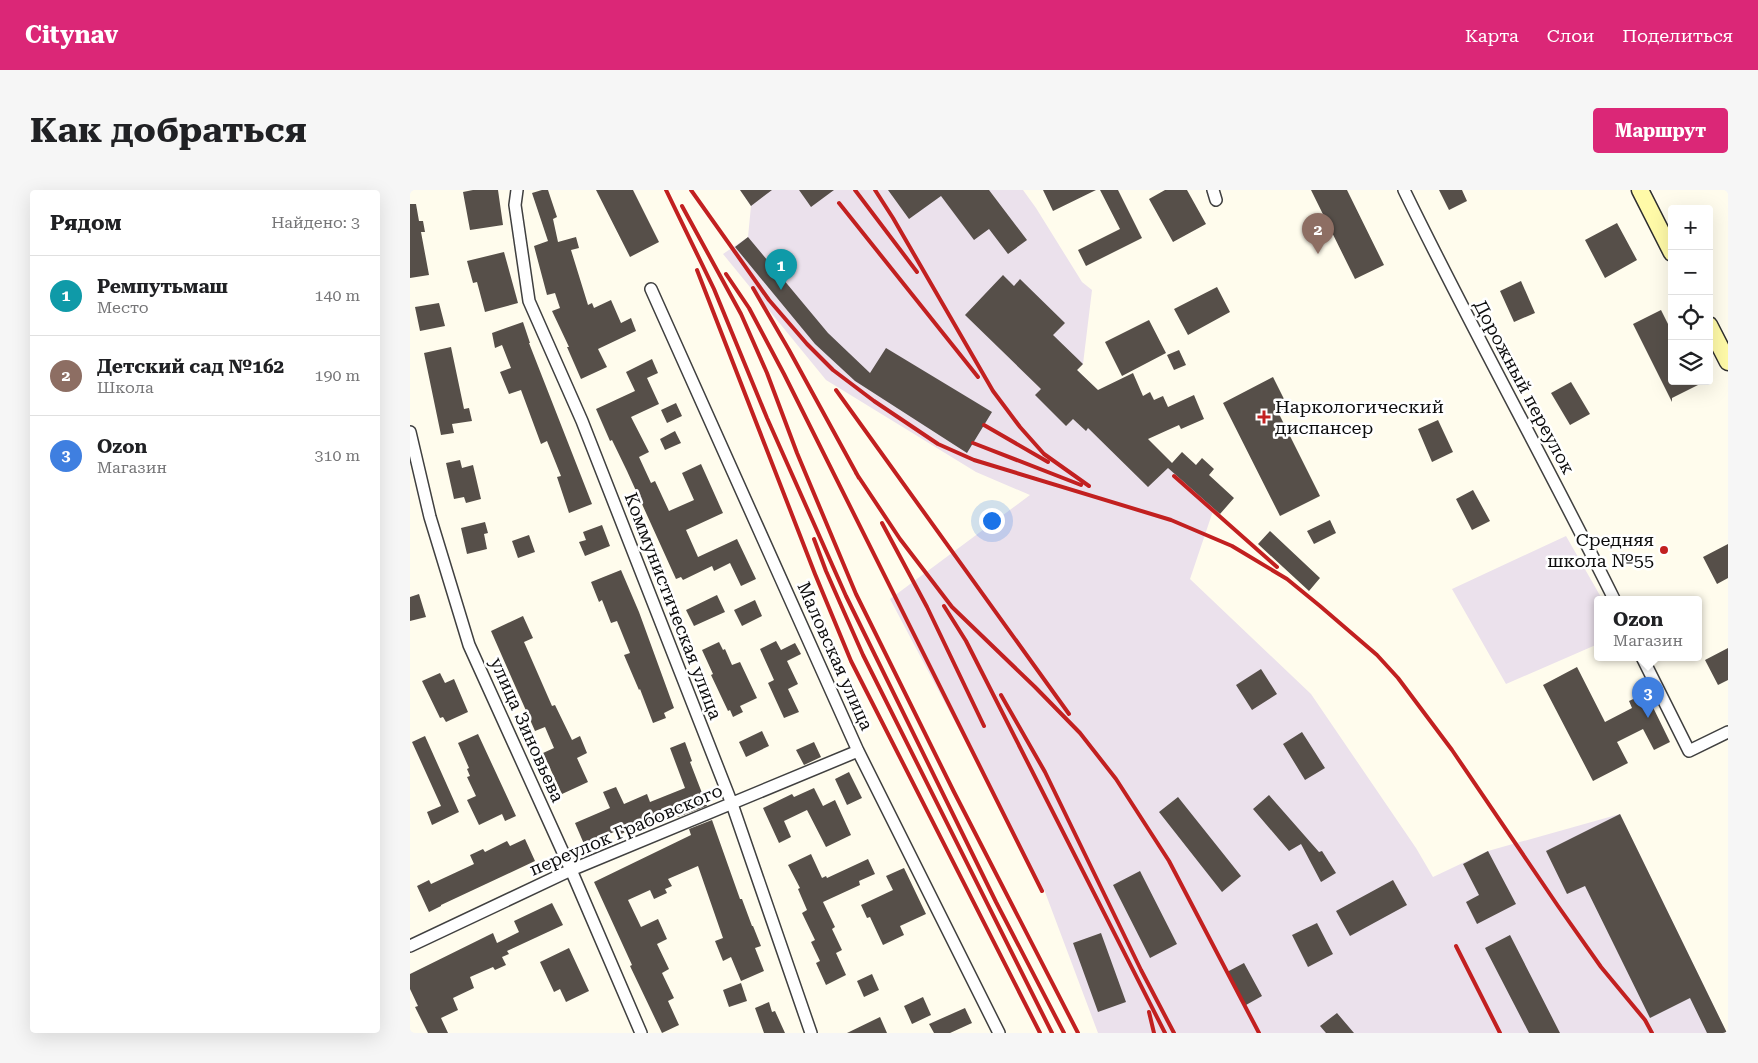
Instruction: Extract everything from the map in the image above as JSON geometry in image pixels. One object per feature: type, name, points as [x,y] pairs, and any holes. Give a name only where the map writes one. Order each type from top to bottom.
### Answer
[{"type":"street","name":"Коммунистическая улица","points":[[517,190],[515,205],[529,301],[582,421],[732,804],[811,1033]]},
{"type":"street","name":"Дорожный переулок","points":[[1404,190],[1442,270],[1572,514],[1613,596]]},
{"type":"street","points":[[1640,190],[1671,250]]},
{"type":"street","name":"Маловская улица","points":[[651,289],[858,751],[999,1033]]},
{"type":"street","points":[[1713,333],[1728,362]]},
{"type":"street","name":"улица Зиновьева","points":[[410,432],[430,517],[469,644],[571,870],[641,1033]]},
{"type":"street","points":[[1644,661],[1689,752],[1728,732]]},
{"type":"street","name":"переулок Грабовского","points":[[410,946],[571,870],[858,751]]},
{"type":"shaded area","points":[[740,190],[1023,190],[1082,282],[1092,290],[1083,364],[1077,370],[1172,463],[1214,508],[1190,579],[1311,694],[1416,848],[1433,877],[1488,851],[1620,814],[1727,1033],[1098,1033],[1045,892],[890,599],[1030,495],[976,472],[826,380],[723,254],[748,237],[751,206]]},
{"type":"shaded area","points":[[1566,536],[1600,596],[1594,596],[1594,646],[1506,684],[1452,589]]},
{"type":"building","points":[[498,190],[503,225],[470,230],[463,192]]},
{"type":"building","points":[[548,190],[557,217],[553,219],[558,242],[576,237],[579,248],[571,250],[588,305],[592,303],[594,308],[611,300],[621,323],[631,318],[636,331],[598,349],[607,367],[581,379],[567,347],[569,347],[552,311],[560,308],[555,293],[547,295],[534,246],[548,241],[532,193]]},
{"type":"building","points":[[596,190],[633,190],[659,242],[630,257]]},
{"type":"building","points":[[740,190],[772,190],[751,206]]},
{"type":"building","points":[[799,190],[834,190],[811,207]]},
{"type":"building","points":[[888,190],[989,190],[1027,240],[1008,254],[989,229],[974,240],[941,196],[909,219]]},
{"type":"building","points":[[1043,190],[1096,190],[1053,211]]},
{"type":"building","points":[[1100,190],[1118,190],[1142,238],[1086,266],[1078,250],[1120,229]]},
{"type":"building","points":[[1165,190],[1187,190],[1206,224],[1173,242],[1149,199]]},
{"type":"building","points":[[1311,190],[1347,190],[1384,265],[1355,279]]},
{"type":"building","points":[[1439,190],[1462,190],[1467,201],[1449,210]]},
{"type":"building","points":[[410,204],[416,204],[419,221],[423,221],[425,232],[421,232],[429,275],[410,278]]},
{"type":"building","points":[[1617,223],[1637,260],[1605,278],[1585,240]]},
{"type":"building","points":[[748,237],[828,333],[870,373],[886,348],[992,412],[967,453],[855,381],[815,344],[735,247]]},
{"type":"building","points":[[504,252],[518,303],[485,312],[477,282],[473,283],[467,261]]},
{"type":"building","points":[[1003,275],[1014,286],[1020,279],[1065,323],[1053,335],[1083,364],[1077,370],[1098,390],[1133,373],[1143,396],[1150,392],[1154,400],[1163,396],[1168,407],[1194,395],[1204,419],[1181,429],[1179,425],[1148,439],[1172,463],[1182,452],[1196,465],[1202,458],[1214,469],[1209,475],[1234,498],[1220,514],[1168,468],[1148,487],[1088,428],[1086,431],[1073,419],[1066,426],[1035,395],[1041,389],[965,315]]},
{"type":"building","points":[[1521,281],[1535,313],[1514,322],[1500,291]]},
{"type":"building","points":[[1217,287],[1230,312],[1188,335],[1174,309]]},
{"type":"building","points":[[439,303],[445,326],[420,331],[415,307]]},
{"type":"building","points":[[1661,310],[1668,324],[1668,385],[1698,385],[1672,398],[1672,402],[1633,324]]},
{"type":"building","points":[[1149,320],[1166,353],[1122,376],[1105,342]]},
{"type":"building","points":[[523,322],[529,343],[592,504],[569,513],[557,477],[561,476],[547,441],[541,444],[521,390],[509,394],[500,372],[511,368],[502,345],[495,348],[492,333]]},
{"type":"building","points":[[451,347],[464,409],[469,408],[472,421],[452,424],[454,433],[441,435],[424,353]]},
{"type":"building","points":[[1179,350],[1186,365],[1174,370],[1167,355]]},
{"type":"building","points":[[652,359],[658,373],[647,378],[659,404],[631,417],[649,452],[639,457],[651,483],[655,481],[669,511],[694,500],[682,473],[701,464],[723,513],[686,530],[698,557],[737,539],[756,579],[741,586],[730,563],[714,571],[712,566],[683,580],[681,577],[676,579],[627,471],[612,440],[610,441],[596,409],[635,391],[626,372]]},
{"type":"building","points":[[1273,377],[1288,407],[1278,412],[1320,496],[1280,516],[1223,403]]},
{"type":"building","points":[[1571,382],[1590,414],[1570,425],[1551,393]]},
{"type":"building","points":[[676,403],[682,416],[667,423],[661,410]]},
{"type":"building","points":[[1438,420],[1453,452],[1432,462],[1418,429]]},
{"type":"building","points":[[675,431],[681,443],[665,450],[660,439]]},
{"type":"building","points":[[460,460],[462,468],[473,465],[481,499],[466,503],[464,497],[454,499],[446,463]]},
{"type":"building","points":[[1473,490],[1490,521],[1472,530],[1456,499]]},
{"type":"building","points":[[1330,520],[1336,533],[1314,544],[1307,531]]},
{"type":"building","points":[[485,522],[488,533],[484,534],[487,549],[467,554],[461,528]]},
{"type":"building","points":[[602,525],[610,546],[585,556],[579,542],[586,540],[583,532]]},
{"type":"building","points":[[1270,531],[1320,578],[1309,591],[1258,544]]},
{"type":"building","points":[[529,535],[535,552],[518,558],[512,541]]},
{"type":"building","points":[[1728,544],[1728,578],[1717,584],[1703,557]]},
{"type":"building","points":[[621,570],[639,612],[674,708],[664,713],[666,718],[653,723],[624,655],[630,653],[617,621],[611,623],[602,600],[599,602],[591,582]]},
{"type":"building","points":[[419,594],[426,617],[410,621],[410,597]]},
{"type":"building","points":[[717,595],[725,612],[694,626],[686,610]]},
{"type":"building","points":[[755,600],[762,616],[742,626],[734,610]]},
{"type":"building","points":[[523,616],[533,638],[524,642],[552,706],[555,705],[572,740],[580,736],[587,753],[577,758],[588,782],[562,794],[543,753],[554,748],[545,727],[535,731],[491,631]]},
{"type":"building","points":[[776,641],[781,650],[795,643],[801,654],[787,661],[798,684],[788,689],[799,712],[784,718],[768,683],[774,680],[760,649]]},
{"type":"building","points":[[719,642],[723,650],[725,649],[732,665],[740,662],[757,698],[740,706],[743,712],[733,717],[730,710],[728,711],[711,675],[713,674],[702,650]]},
{"type":"building","points":[[1728,648],[1728,680],[1718,685],[1705,660]]},
{"type":"building","points":[[1577,667],[1605,722],[1632,708],[1629,701],[1646,693],[1670,742],[1654,750],[1643,729],[1617,742],[1628,763],[1593,781],[1543,685]]},
{"type":"building","points":[[1261,669],[1277,694],[1252,710],[1236,685]]},
{"type":"building","points":[[440,673],[445,683],[454,679],[468,712],[446,722],[443,717],[440,718],[422,681]]},
{"type":"building","points":[[762,731],[769,746],[746,757],[739,742]]},
{"type":"building","points":[[1302,732],[1325,768],[1305,780],[1283,744]]},
{"type":"building","points":[[478,734],[516,816],[505,821],[502,814],[479,825],[467,800],[476,796],[467,777],[470,776],[467,769],[469,768],[458,743]]},
{"type":"building","points":[[425,736],[459,812],[432,825],[427,812],[441,806],[412,742]]},
{"type":"building","points":[[685,742],[692,761],[690,762],[707,806],[646,827],[644,824],[621,834],[619,830],[584,844],[575,823],[610,808],[603,792],[616,787],[624,804],[647,794],[650,802],[685,788],[670,748]]},
{"type":"building","points":[[814,742],[821,757],[804,765],[796,750]]},
{"type":"building","points":[[849,772],[862,798],[847,805],[835,779]]},
{"type":"building","points":[[814,788],[823,806],[835,800],[851,835],[826,847],[807,810],[784,821],[791,837],[779,843],[763,808],[792,794],[794,797]]},
{"type":"building","points":[[1269,795],[1319,852],[1322,851],[1336,873],[1321,882],[1301,844],[1289,851],[1253,809]]},
{"type":"building","points":[[1178,797],[1241,876],[1222,892],[1159,812]]},
{"type":"building","points":[[1620,814],[1727,1033],[1707,1033],[1690,998],[1650,1018],[1585,886],[1567,894],[1546,851]]},
{"type":"building","points":[[712,820],[740,899],[742,899],[761,946],[755,948],[764,971],[741,981],[731,957],[723,961],[715,941],[723,938],[698,866],[668,879],[672,886],[665,889],[667,893],[654,899],[650,890],[628,900],[641,927],[658,919],[667,939],[657,944],[669,969],[662,973],[674,998],[668,1001],[679,1025],[662,1033],[630,966],[632,965],[594,882],[691,835],[689,829]]},
{"type":"building","points":[[525,839],[535,861],[429,912],[417,886],[429,880],[431,884],[474,864],[470,855],[483,849],[485,852],[507,841],[510,846]]},
{"type":"building","points":[[1488,851],[1516,904],[1477,924],[1466,902],[1479,895],[1463,864]]},
{"type":"building","points":[[811,854],[822,878],[826,876],[827,878],[868,859],[875,874],[859,881],[860,885],[823,902],[835,927],[832,929],[842,950],[836,953],[846,975],[826,985],[816,963],[820,961],[811,942],[815,940],[802,913],[807,910],[798,889],[800,888],[788,865]]},
{"type":"building","points":[[904,868],[926,914],[900,926],[904,935],[883,945],[870,917],[867,918],[861,905],[893,890],[886,876]]},
{"type":"building","points":[[1140,871],[1177,944],[1150,958],[1113,885]]},
{"type":"building","points":[[1393,880],[1407,905],[1350,936],[1336,911]]},
{"type":"building","points":[[552,903],[563,925],[507,951],[509,954],[502,957],[506,965],[495,970],[493,967],[470,977],[474,988],[453,998],[458,1010],[441,1018],[448,1033],[428,1033],[415,1007],[418,1006],[410,989],[410,974],[493,933],[497,943],[519,932],[514,921]]},
{"type":"building","points":[[1317,923],[1333,954],[1308,967],[1292,935]]},
{"type":"building","points":[[1101,933],[1126,1002],[1098,1012],[1073,943]]},
{"type":"building","points":[[1510,935],[1560,1033],[1529,1033],[1485,948]]},
{"type":"building","points":[[569,948],[589,991],[566,1002],[560,989],[554,992],[540,962]]},
{"type":"building","points":[[1244,963],[1262,996],[1246,1005],[1227,972]]},
{"type":"building","points":[[872,974],[879,990],[864,997],[857,981]]},
{"type":"building","points":[[741,983],[747,1001],[729,1007],[723,990]]},
{"type":"building","points":[[923,997],[931,1015],[912,1024],[904,1006]]},
{"type":"building","points":[[769,1002],[772,1012],[775,1011],[785,1033],[764,1033],[755,1008]]},
{"type":"building","points":[[965,1008],[972,1023],[950,1033],[934,1033],[929,1024]]},
{"type":"building","points":[[1337,1013],[1354,1033],[1326,1033],[1320,1026]]},
{"type":"building","points":[[880,1017],[887,1033],[847,1033]]},
{"type":"railway","points":[[666,190],[714,289],[767,418],[846,596],[996,902],[1064,1033]]},
{"type":"railway","points":[[691,190],[769,300],[807,344],[833,370],[874,401],[938,444],[974,460],[1171,520],[1232,546],[1287,579],[1377,655],[1398,678],[1452,750],[1601,967],[1645,1020],[1652,1033]]},
{"type":"railway","points":[[855,190],[917,272]]},
{"type":"railway","points":[[875,190],[993,391],[1020,427],[1044,454],[1089,486]]},
{"type":"railway","points":[[839,203],[978,377]]},
{"type":"railway","points":[[682,206],[741,314],[767,373],[797,453],[856,594],[954,792],[1078,1033]]},
{"type":"railway","points":[[697,270],[815,574],[851,661],[1040,1033]]},
{"type":"railway","points":[[726,274],[749,308],[784,374],[1042,891]]},
{"type":"railway","points":[[753,288],[859,478]]},
{"type":"railway","points":[[836,390],[1069,714]]},
{"type":"railway","points":[[984,425],[1048,462]]},
{"type":"railway","points":[[973,443],[1081,485]]},
{"type":"railway","points":[[856,473],[900,539],[952,607],[1080,733],[1116,779],[1169,861],[1259,1033]]},
{"type":"railway","points":[[1174,476],[1277,567]]},
{"type":"railway","points":[[882,523],[927,607],[984,726]]},
{"type":"railway","points":[[814,539],[863,655],[1052,1033]]},
{"type":"railway","points":[[944,606],[966,641],[1165,1033]]},
{"type":"railway","points":[[1001,695],[1045,772],[1141,970],[1174,1033]]},
{"type":"railway","points":[[1456,946],[1500,1033]]},
{"type":"railway","points":[[1149,1012],[1154,1033]]},
{"type":"place","name":"Детский сад №162","points":[[1318,254]]},
{"type":"place","name":"Ремпутьмаш","points":[[781,290]]},
{"type":"place","name":"Наркологический диспансер","points":[[1264,417]]},
{"type":"place","name":"Средняя школа №55","points":[[1664,550]]},
{"type":"place","name":"Ozon","points":[[1648,718]]}]
